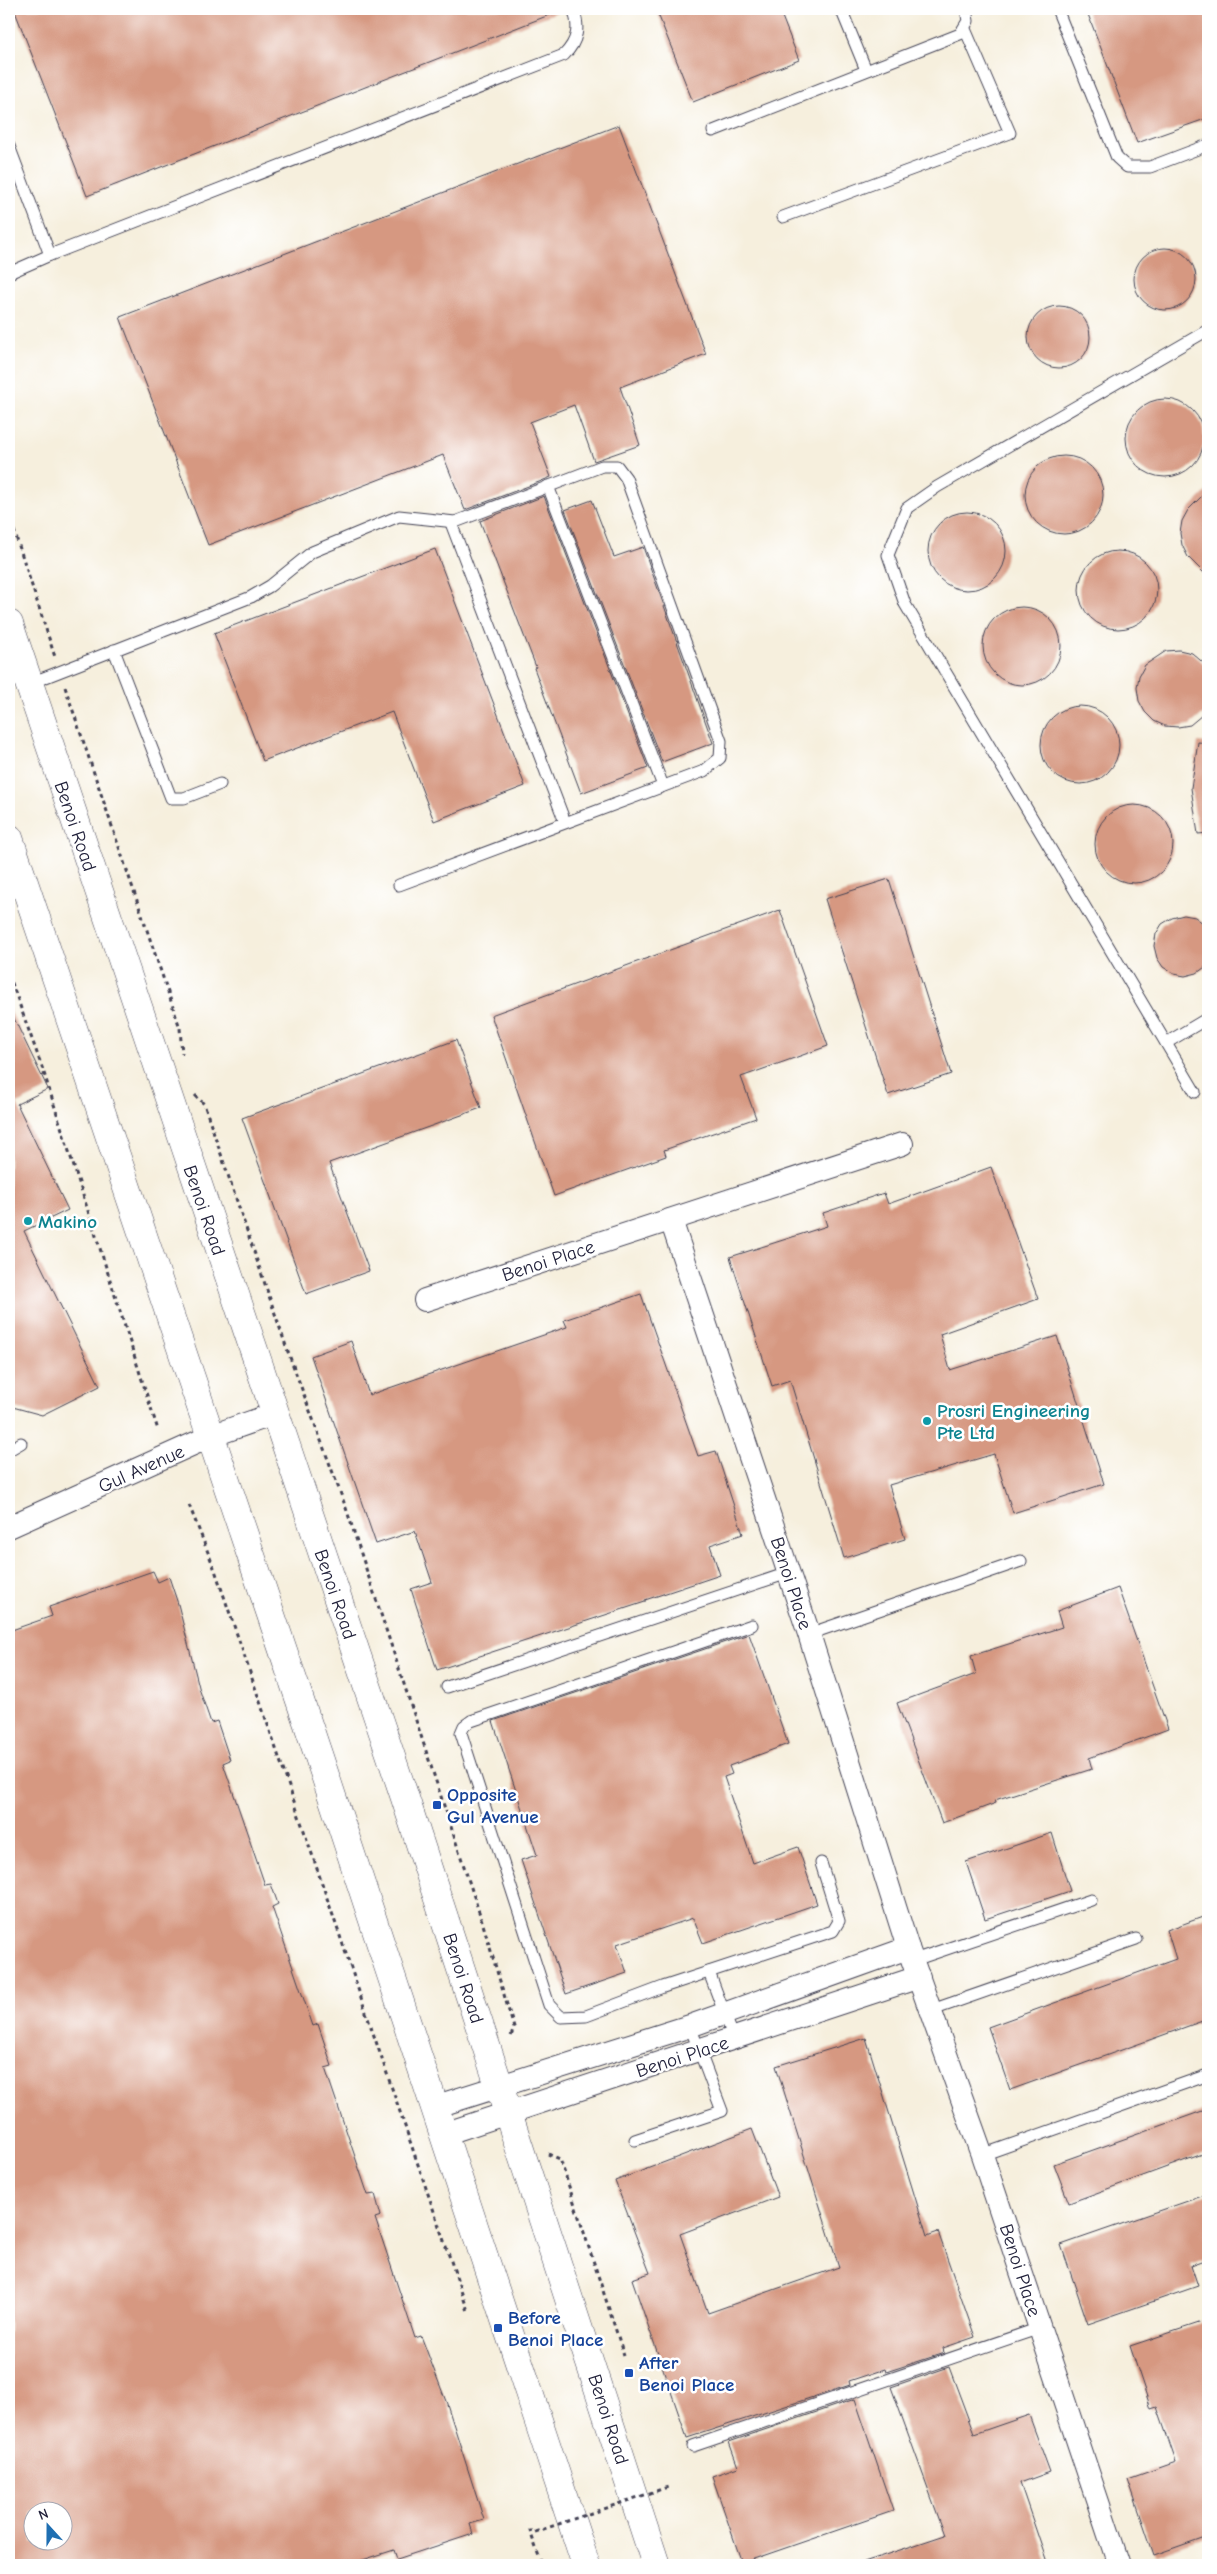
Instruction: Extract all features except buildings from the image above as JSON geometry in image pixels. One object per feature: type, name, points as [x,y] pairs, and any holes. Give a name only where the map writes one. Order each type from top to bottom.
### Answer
[{"type":"main road","name":"Benoi Road","points":[[9,624],[404,1795],[656,2565]]},
{"type":"main road","points":[[9,838],[211,1436],[586,2565]]},
{"type":"street","name":"Benoi Place","points":[[425,1300],[902,1144]]},
{"type":"street","name":"Benoi Place","points":[[670,1220],[788,1573],[914,1962],[982,2154],[1119,2565]]},
{"type":"street","name":"Gul Avenue","points":[[9,1526],[211,1436],[274,1414]]},
{"type":"street","name":"Benoi Place","points":[[434,2107],[724,2014],[914,1962]]},
{"type":"street","name":"Benoi Place","points":[[444,2134],[734,2039],[914,1962]]},
{"type":"lane","points":[[9,273],[50,255],[564,55],[574,46],[578,32],[573,9]]},
{"type":"lane","points":[[841,9],[866,70]]},
{"type":"lane","points":[[713,131],[960,34],[965,29],[968,21],[966,9]]},
{"type":"lane","points":[[1057,9],[1117,158],[1127,167],[1150,167],[1208,144]]},
{"type":"lane","points":[[783,217],[1010,133],[965,29]]},
{"type":"lane","points":[[9,146],[50,255]]},
{"type":"lane","points":[[1195,1092],[905,604],[888,555],[907,508],[937,487],[1208,330]]},
{"type":"lane","points":[[28,684],[252,597],[270,586],[312,552],[399,516],[411,515],[451,523],[608,465],[617,466],[626,478],[721,741],[720,758],[714,765],[663,786],[399,885]]},
{"type":"lane","points":[[548,486],[663,786]]},
{"type":"lane","points":[[451,523],[565,822]]},
{"type":"lane","points":[[114,650],[171,798],[184,798],[220,784]]},
{"type":"lane","points":[[1166,1043],[1208,1018]]},
{"type":"lane","points":[[9,1450],[21,1443]]},
{"type":"lane","points":[[808,1634],[1021,1561]]},
{"type":"lane","points":[[446,1686],[788,1573]]},
{"type":"lane","points":[[752,1625],[471,1721],[464,1726],[461,1733],[549,2004],[561,2016],[586,2016],[709,1972],[833,1931],[839,1922],[821,1863]]},
{"type":"lane","points":[[914,1962],[1091,1900]]},
{"type":"lane","points":[[932,2010],[1136,1939]]},
{"type":"lane","points":[[709,1972],[734,2039]]},
{"type":"lane","points":[[635,2140],[722,2111],[690,2026]]},
{"type":"lane","points":[[982,2154],[1208,2075]]},
{"type":"lane","points":[[693,2446],[1040,2328]]},
{"type":"path","points":[[9,515],[180,1028],[182,1060]]},
{"type":"path","points":[[9,975],[43,1070],[158,1430]]},
{"type":"path","points":[[190,1089],[204,1104],[288,1352],[346,1508],[482,1921],[514,2028],[509,2042]]},
{"type":"path","points":[[189,1505],[215,1570],[468,2311]]},
{"type":"path","points":[[540,2150],[560,2160],[624,2355]]},
{"type":"path","points":[[542,2565],[530,2531],[668,2487]]},
{"type":"place","name":"Makino","points":[[28,1221]]},
{"type":"place","name":"Prosri Engineering Pte Ltd","points":[[927,1421]]},
{"type":"place","name":"Opposite Gul Avenue","points":[[437,1805]]},
{"type":"place","name":"Before Benoi Place","points":[[498,2328]]},
{"type":"place","name":"After Benoi Place","points":[[629,2373]]}]
